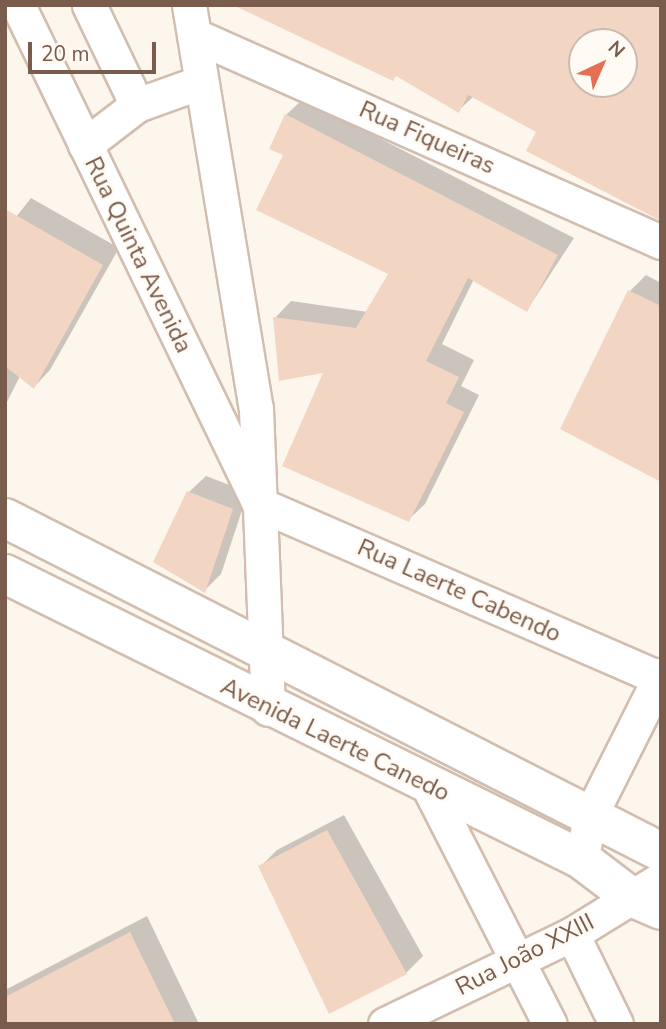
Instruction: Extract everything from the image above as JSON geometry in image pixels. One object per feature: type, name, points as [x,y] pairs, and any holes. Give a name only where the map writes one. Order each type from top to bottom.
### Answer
[{"type":"street","name":"Rua Quinta Avenida","points":[[18,5],[259,504]]},
{"type":"street","points":[[89,5],[137,105]]},
{"type":"street","points":[[191,20],[198,83],[256,409],[261,645],[268,709]]},
{"type":"street","name":"Rua Fiqueiras","points":[[191,20],[661,242]]},
{"type":"street","points":[[85,145],[137,105],[198,83]]},
{"type":"street","name":"Rua Laerte Cabendo","points":[[259,504],[660,677]]},
{"type":"street","name":"Avenida Laerte Canedo","points":[[5,518],[261,645],[661,852]]},
{"type":"street","name":"Avenida Laerte Canedo","points":[[5,574],[268,709],[651,895]]},
{"type":"street","points":[[581,859],[591,814],[660,677]]},
{"type":"street","points":[[428,786],[550,1024]]},
{"type":"street","name":"Rua João XXIII","points":[[385,1024],[651,895]]},
{"type":"street","points":[[572,934],[616,1024]]},
{"type":"building","points":[[233,5],[661,5],[661,221],[526,151],[536,132],[468,95],[459,113],[396,76],[393,81]]},
{"type":"building","points":[[285,114],[558,255],[527,312],[468,278],[426,361],[459,377],[446,403],[464,412],[409,522],[282,466],[323,373],[279,381],[273,317],[356,328],[388,274],[256,210],[283,155],[269,149]]},
{"type":"building","points":[[5,209],[103,265],[34,389],[5,366]]},
{"type":"building","points":[[628,290],[661,306],[661,482],[560,429]]},
{"type":"building","points":[[187,491],[233,509],[205,593],[153,562]]},
{"type":"building","points":[[327,830],[407,974],[329,1014],[258,866]]},
{"type":"building","points":[[130,932],[175,1024],[5,1024],[5,997]]}]
